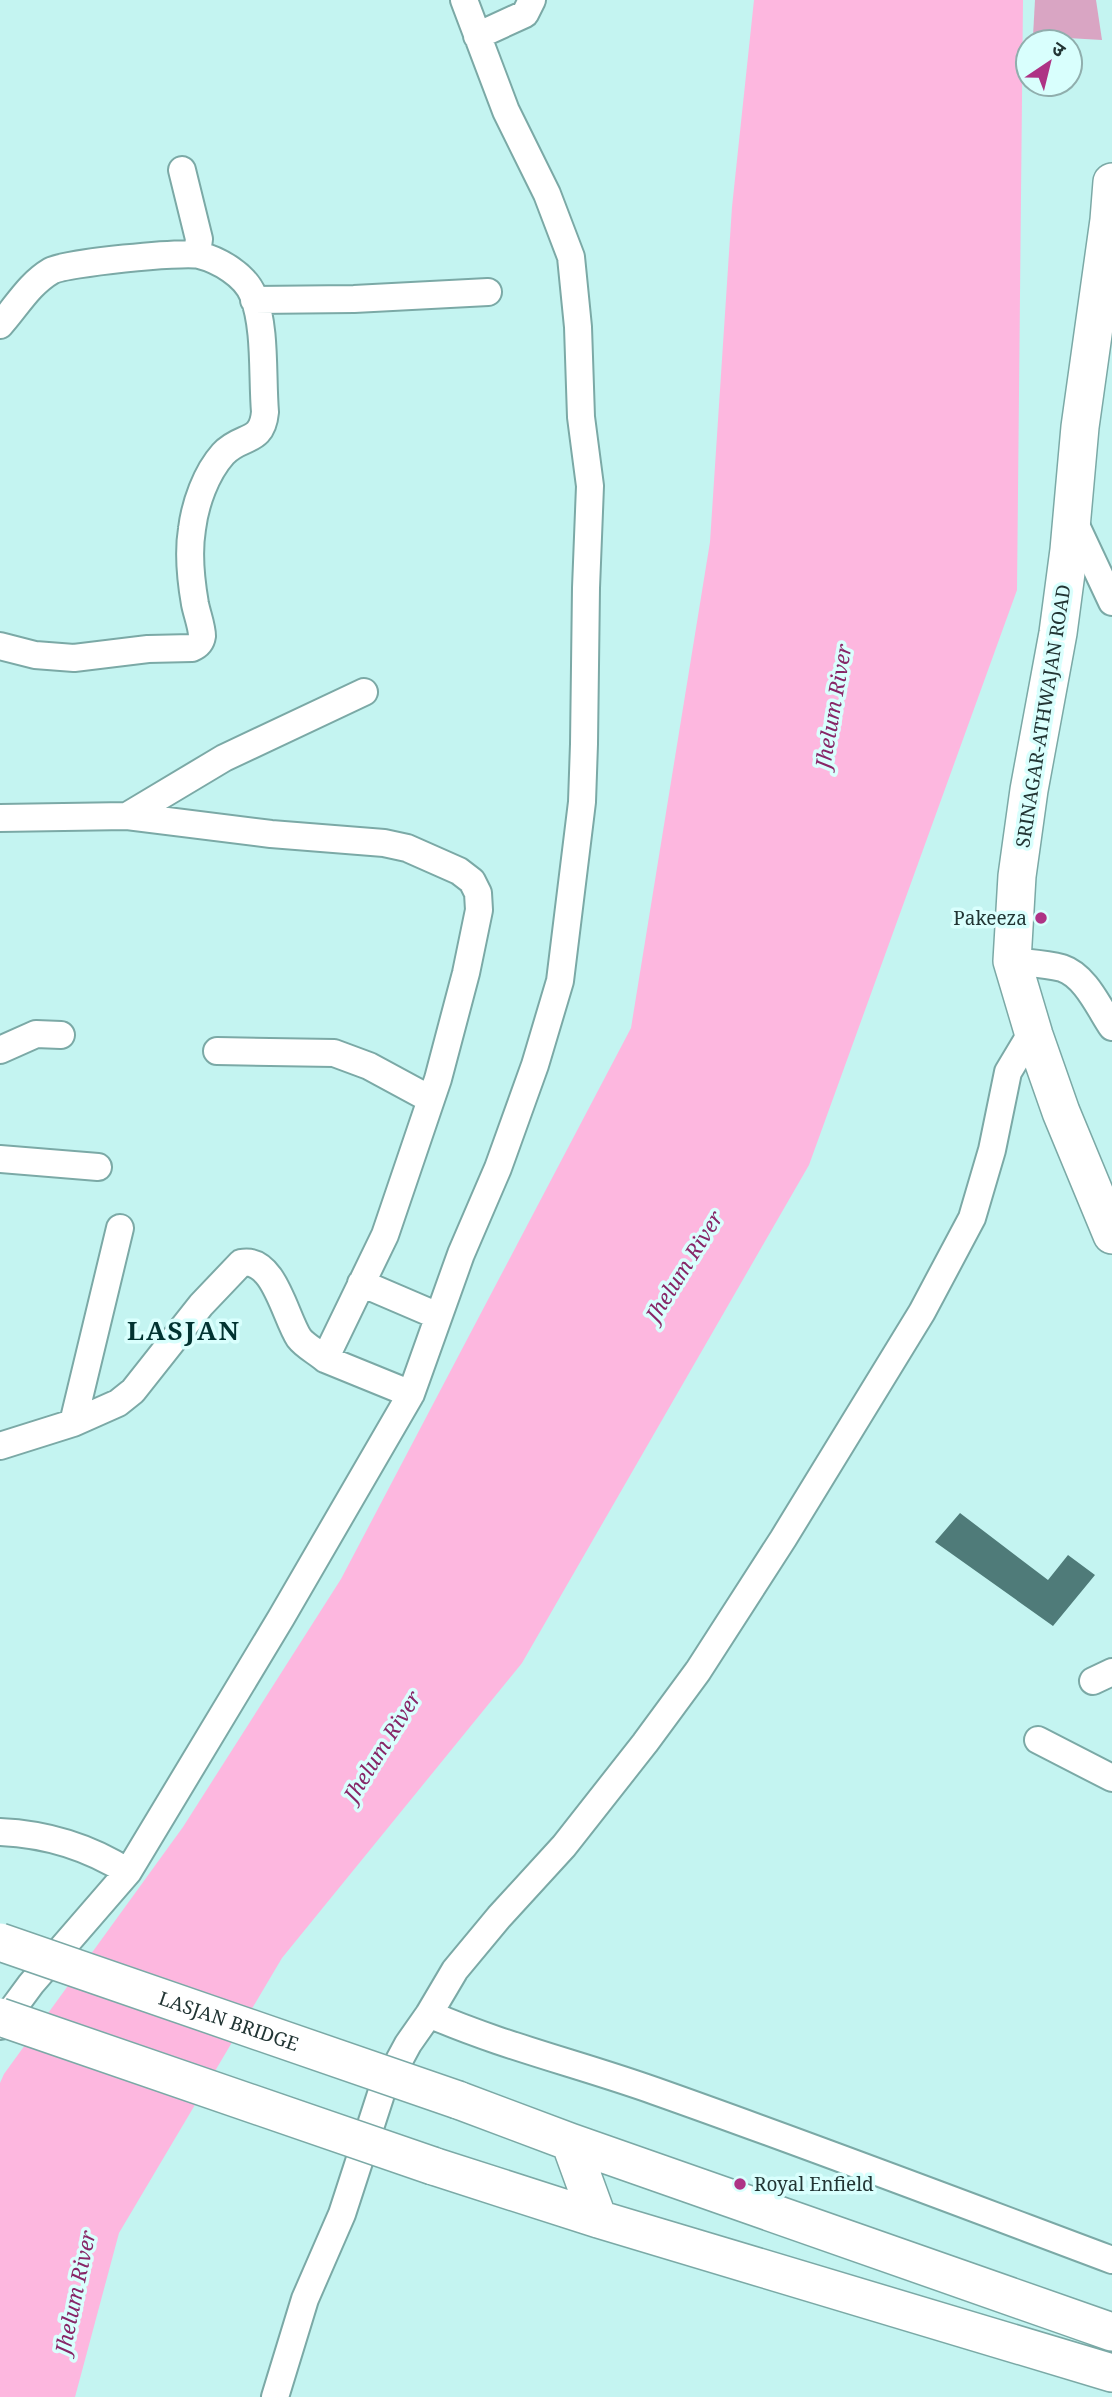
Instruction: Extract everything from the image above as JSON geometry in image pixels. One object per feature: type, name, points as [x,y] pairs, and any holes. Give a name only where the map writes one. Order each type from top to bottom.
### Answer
[{"type":"highway","name":"SRINAGAR-ATHWAJAN ROAD","points":[[1112,182],[1080,427],[1058,633],[1029,790],[1017,876],[1012,961],[1061,1112],[1112,1235]]},
{"type":"highway","name":"LASJAN BRIDGE","points":[[0,1942],[458,2100],[570,2142],[1112,2332]]},
{"type":"highway","points":[[0,2017],[433,2166],[598,2219],[1112,2374]]},
{"type":"highway","points":[[570,2142],[598,2219]]},
{"type":"street","points":[[0,2026],[31,1984],[128,1872],[281,1618],[411,1394],[461,1254],[498,1168],[535,1065],[559,981],[582,802],[584,744],[590,486],[581,417],[578,327],[571,257],[547,194],[506,111],[464,0]]},
{"type":"street","points":[[477,36],[525,14],[532,0]]},
{"type":"street","points":[[182,170],[200,239],[197,254]]},
{"type":"street","points":[[0,324],[30,288],[53,270],[83,263],[180,253],[197,254],[226,267],[253,293],[261,343],[264,424],[254,436],[228,449],[216,462],[206,481],[195,514],[191,548],[195,602],[202,636],[198,645],[192,648],[148,649],[74,658],[35,655],[0,646]]},
{"type":"street","points":[[254,300],[354,299],[488,292]]},
{"type":"street","points":[[1072,518],[1112,602]]},
{"type":"street","points":[[127,816],[224,758],[364,692]]},
{"type":"street","points":[[0,818],[127,816],[271,834],[384,844],[407,848],[459,870],[472,881],[478,893],[479,910],[466,973],[430,1099],[385,1235],[326,1359]]},
{"type":"street","points":[[1012,961],[1062,968],[1071,972],[1084,985],[1112,1027]]},
{"type":"street","points":[[0,1049],[36,1034],[61,1035]]},
{"type":"street","points":[[275,2397],[305,2299],[342,2214],[381,2094],[408,2044],[455,1970],[564,1846],[653,1733],[698,1671],[804,1505],[922,1312],[972,1218],[992,1150],[1008,1072],[1026,1042],[1034,1035]]},
{"type":"street","points":[[216,1051],[334,1053],[369,1066],[430,1099]]},
{"type":"street","points":[[0,1159],[98,1167]]},
{"type":"street","points":[[73,1423],[120,1228]]},
{"type":"street","points":[[0,1446],[73,1423],[118,1404],[133,1391],[201,1305],[241,1263],[252,1263],[267,1273],[276,1286],[291,1325],[301,1341],[326,1359],[411,1394]]},
{"type":"street","points":[[361,1283],[438,1316]]},
{"type":"street","points":[[1038,1740],[1112,1778]]},
{"type":"street","points":[[0,1832],[50,1837],[110,1861],[128,1872]]},
{"type":"street","points":[[429,2014],[506,2045],[571,2062],[748,2124],[1112,2260]]},
{"type":"shaded area","points":[[1035,0],[1096,0],[1102,40],[1084,39],[1084,28],[1033,28]]},
{"type":"water","name":"Jhelum River","points":[[754,0],[1023,0],[1023,28],[1014,28],[1014,98],[1022,98],[1017,590],[809,1165],[522,1663],[282,1958],[119,2233],[75,2397],[0,2397],[0,2083],[4,2074],[183,1827],[341,1579],[631,1028],[710,542],[732,207]]},
{"type":"building","points":[[960,1513],[1048,1580],[1068,1555],[1095,1575],[1053,1626],[935,1542]]},
{"type":"place","name":"Pakeeza","points":[[1041,918]]},
{"type":"place","name":"Royal Enfield","points":[[740,2184]]},
{"type":"district","name":"LASJAN","points":[[184,1330]]}]
